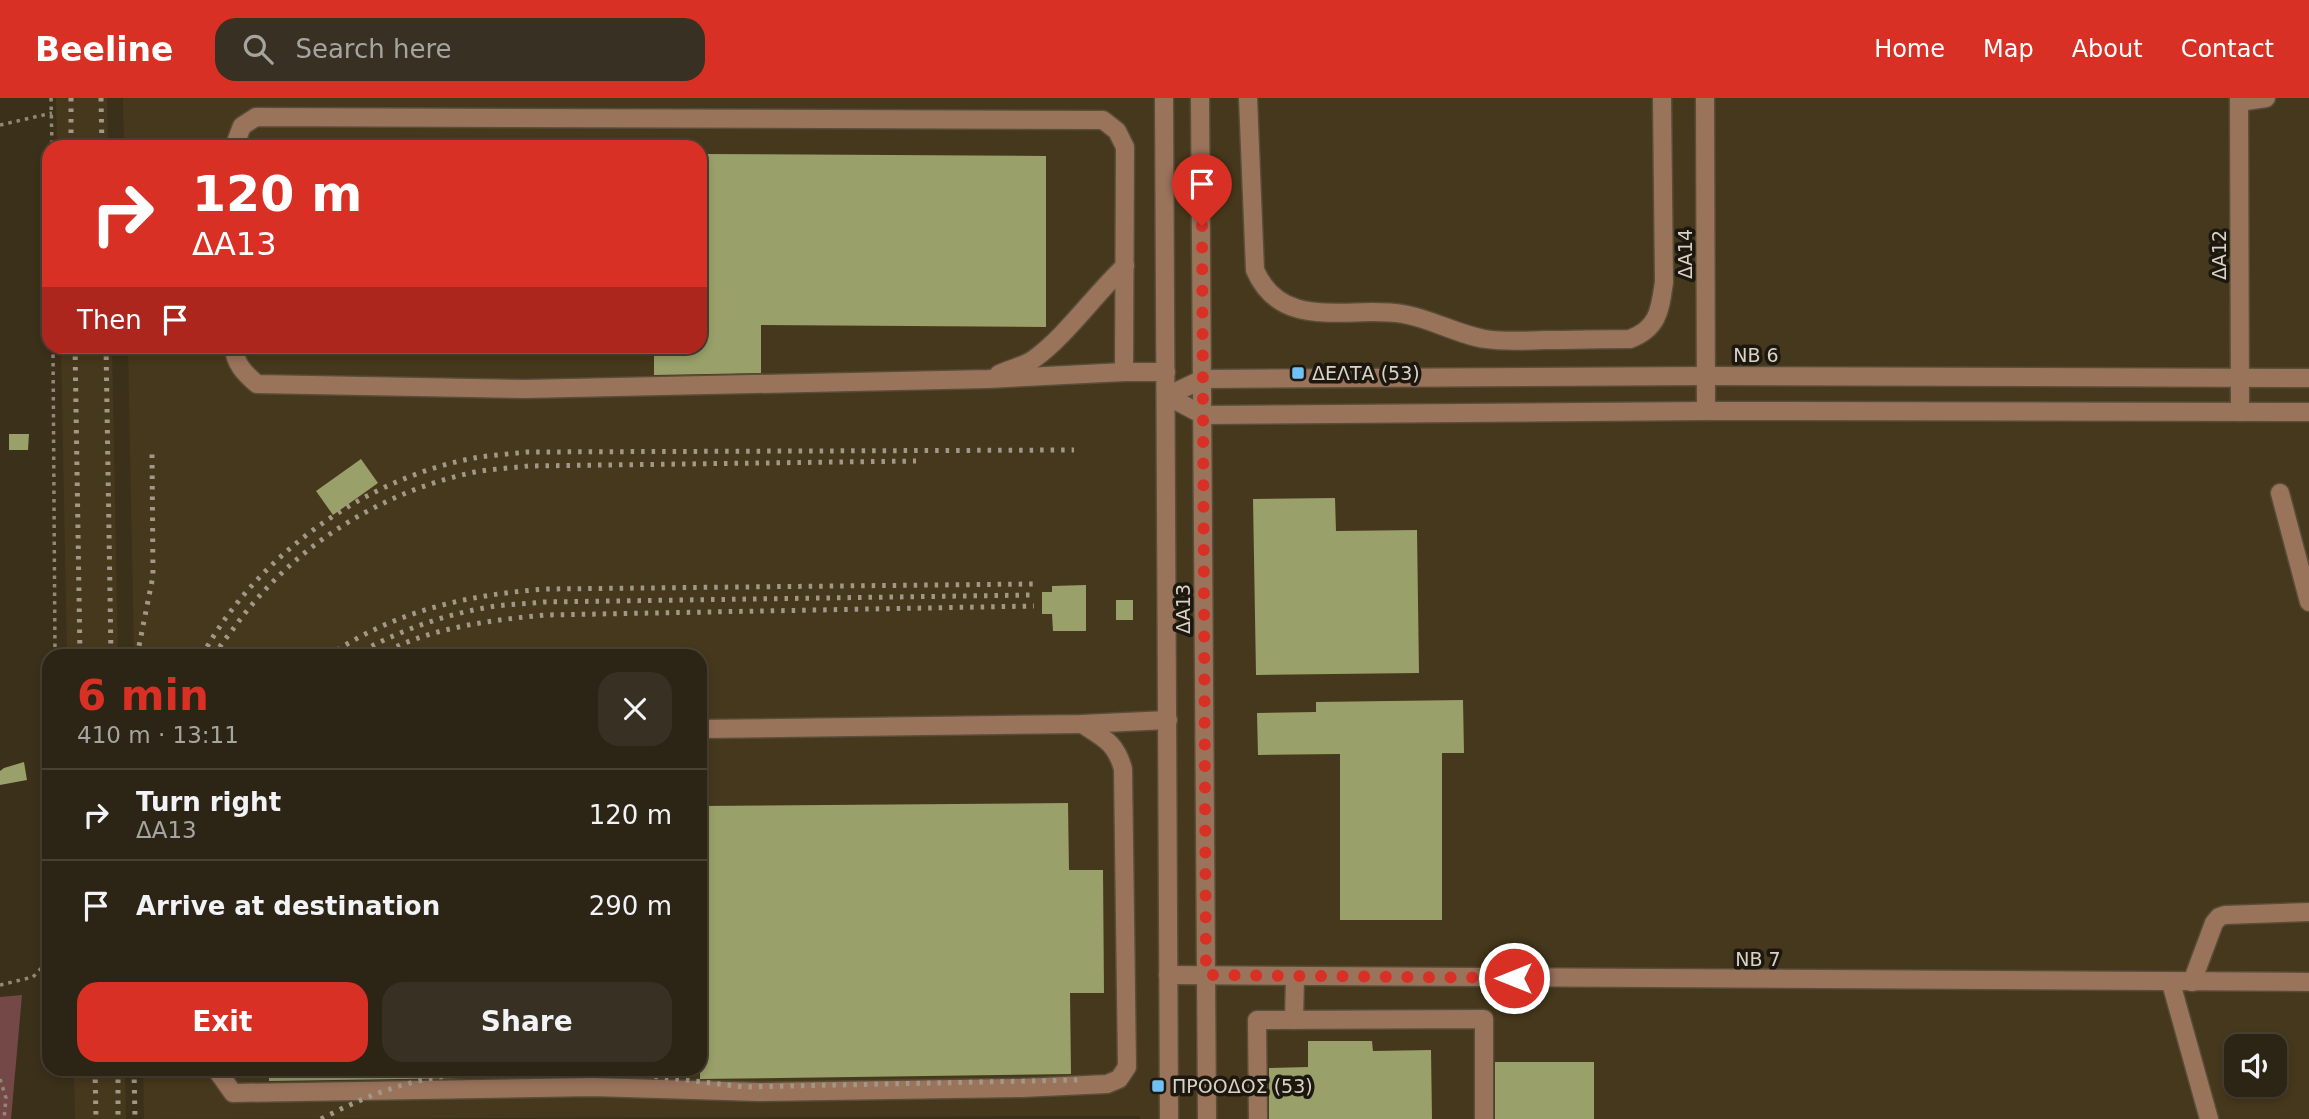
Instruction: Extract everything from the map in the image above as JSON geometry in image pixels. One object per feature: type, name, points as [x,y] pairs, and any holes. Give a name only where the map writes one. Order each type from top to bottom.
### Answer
[{"type":"street","name":"ΔΑ13","points":[[1164,98],[1169,1119]]},
{"type":"street","name":"ΔΑ13","points":[[1200,98],[1207,1119]]},
{"type":"street","points":[[1248,98],[1255,270],[1262,286],[1274,298],[1293,307],[1314,312],[1400,313],[1424,318],[1464,334],[1511,341],[1630,338],[1643,334],[1651,326],[1659,312],[1664,282],[1662,98]]},
{"type":"street","name":"ΔΑ14","points":[[1705,98],[1706,411]]},
{"type":"street","points":[[2239,100],[2266,98]]},
{"type":"street","name":"ΔΑ12","points":[[2239,100],[2240,412]]},
{"type":"street","points":[[236,140],[242,126],[256,117],[1103,120],[1117,131],[1125,147],[1124,372]]},
{"type":"street","points":[[988,379],[1031,361],[1050,345],[1125,266]]},
{"type":"street","points":[[234,354],[243,373],[257,384],[525,389],[988,379],[1166,372]]},
{"type":"street","name":"ΝΒ 6","points":[[1203,379],[1706,376],[2309,378]]},
{"type":"street","points":[[1167,396],[1203,379]]},
{"type":"street","points":[[1167,396],[1203,415],[1706,411],[2309,412]]},
{"type":"street","points":[[2280,493],[2309,601]]},
{"type":"street","points":[[707,729],[1083,724],[1168,720]]},
{"type":"street","points":[[221,1076],[233,1093],[593,1087],[773,1092],[1107,1084],[1119,1079],[1127,1067],[1123,769],[1119,754],[1111,743],[1083,724]]},
{"type":"street","points":[[2192,982],[2214,923],[2219,917],[2309,912]]},
{"type":"street","name":"ΝΒ 7","points":[[1168,975],[2309,982]]},
{"type":"street","points":[[1294,977],[1294,1020]]},
{"type":"street","points":[[2171,983],[2209,1119]]},
{"type":"street","points":[[1258,1119],[1257,1020],[1484,1019],[1484,1119]]},
{"type":"path","points":[[51,98],[52,140]]},
{"type":"path","points":[[0,125],[52,113]]},
{"type":"path","points":[[53,354],[55,649]]},
{"type":"path","points":[[0,985],[33,977],[42,968]]},
{"type":"path","points":[[0,1079],[6,1098],[4,1119]]},
{"type":"path","points":[[0,1098],[6,1098]]},
{"type":"shaded area","points":[[56,98],[107,98],[108,140],[57,140]]},
{"type":"shaded area","points":[[123,98],[2309,98],[2309,1119],[1140,1119],[1140,1116],[144,1119],[143,1076],[707,1076],[707,649],[134,649],[128,354],[707,354],[707,140],[124,140]]},
{"type":"shaded area","points":[[61,354],[112,354],[118,649],[67,649]]},
{"type":"shaded area","points":[[22,995],[11,1119],[0,1119],[0,997]]},
{"type":"shaded area","points":[[74,1076],[125,1076],[126,1119],[75,1119]]},
{"type":"building","points":[[707,154],[1046,156],[1046,327],[761,325],[761,373],[654,375],[654,354],[707,354]]},
{"type":"building","points":[[9,434],[29,434],[28,450],[9,450]]},
{"type":"building","points":[[361,459],[378,483],[333,515],[316,491]]},
{"type":"building","points":[[1335,498],[1336,531],[1417,530],[1419,673],[1256,675],[1253,499]]},
{"type":"building","points":[[1086,585],[1086,631],[1053,631],[1052,614],[1042,614],[1042,592],[1052,592],[1052,586]]},
{"type":"building","points":[[1116,600],[1133,600],[1133,620],[1116,620]]},
{"type":"building","points":[[1463,700],[1464,753],[1442,753],[1442,920],[1340,920],[1340,754],[1258,755],[1257,713],[1316,712],[1316,702]]},
{"type":"building","points":[[24,762],[27,780],[0,785],[0,771]]},
{"type":"building","points":[[1068,803],[1069,870],[1103,870],[1104,993],[1070,993],[1071,1074],[700,1079],[700,1076],[707,1076],[707,806]]},
{"type":"building","points":[[1308,1041],[1372,1041],[1373,1051],[1431,1050],[1432,1119],[1269,1119],[1269,1068],[1308,1067]]},
{"type":"building","points":[[1495,1062],[1594,1062],[1594,1119],[1495,1119]]},
{"type":"building","points":[[269,1076],[468,1076],[468,1078],[269,1081]]},
{"type":"railway","points":[[71,98],[71,140]]},
{"type":"railway","points":[[101,98],[102,140]]},
{"type":"railway","points":[[75,354],[80,649]]},
{"type":"railway","points":[[106,354],[111,649]]},
{"type":"railway","points":[[206,649],[224,620],[251,586],[282,555],[316,528],[353,504],[392,484],[433,468],[474,458],[527,452],[1074,450]]},
{"type":"railway","points":[[138,649],[153,576],[152,453]]},
{"type":"railway","points":[[219,649],[259,597],[311,548],[372,509],[405,493],[440,481],[475,472],[528,466],[916,461]]},
{"type":"railway","points":[[339,649],[379,627],[432,608],[487,596],[545,589],[1033,584]]},
{"type":"railway","points":[[367,649],[402,632],[472,610],[544,602],[1033,595]]},
{"type":"railway","points":[[391,649],[417,638],[459,627],[545,615],[1034,606]]},
{"type":"railway","points":[[95,1076],[96,1119]]},
{"type":"railway","points":[[118,1076],[118,1119]]},
{"type":"railway","points":[[134,1076],[135,1119]]},
{"type":"railway","points":[[321,1119],[396,1087],[448,1076]]},
{"type":"railway","points":[[651,1076],[744,1087],[1078,1080]]},
{"type":"place","name":"ΔΕΛΤΑ (53)","points":[[1298,373]]},
{"type":"place","name":"ΠΡΟΟΔΟΣ (53)","points":[[1158,1086]]},
{"type":"route","points":[[1202,226],[1206,975],[1514,978]]}]
